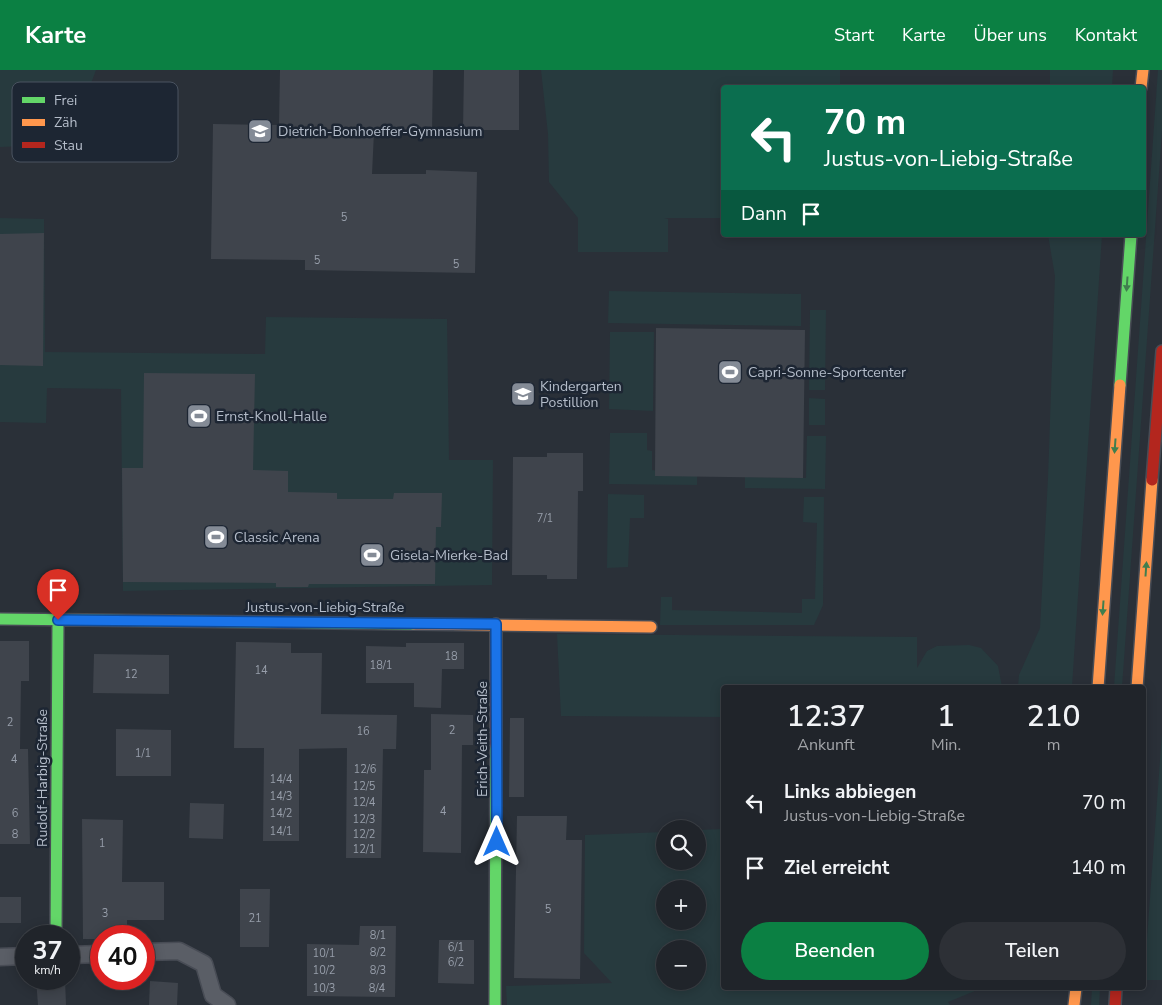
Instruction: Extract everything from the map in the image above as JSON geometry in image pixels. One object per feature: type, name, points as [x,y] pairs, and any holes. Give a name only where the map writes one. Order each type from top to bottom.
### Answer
[{"type":"main road","points":[[1141,85],[1143,70]]},
{"type":"main road","points":[[1098,685],[1130,237]]},
{"type":"main road","points":[[1137,685],[1162,351]]},
{"type":"main road","name":"Justus-von-Liebig-Straße","points":[[0,619],[650,627]]},
{"type":"main road","name":"Rudolf-Harbig-Straße","points":[[56,925],[58,620]]},
{"type":"main road","name":"Erich-Veith-Straße","points":[[495,1005],[496,624]]},
{"type":"main road","points":[[1074,1005],[1076,990]]},
{"type":"main road","points":[[1115,1005],[1116,990]]},
{"type":"street","points":[[155,952],[179,951],[204,964],[213,995],[227,1005]]},
{"type":"street","points":[[0,957],[15,956]]},
{"type":"green space","points":[[0,70],[96,70],[92,82],[12,82],[12,147],[0,147]]},
{"type":"green space","points":[[541,70],[840,70],[840,85],[721,85],[721,218],[664,218],[668,219],[668,252],[578,252],[578,218],[549,182],[548,134]]},
{"type":"green space","points":[[1050,70],[1113,70],[1112,85],[1050,85]]},
{"type":"green space","points":[[1158,70],[1162,70],[1162,131],[1122,685],[1114,685]]},
{"type":"green space","points":[[0,218],[44,219],[45,352],[265,354],[266,317],[447,319],[449,460],[493,460],[492,585],[123,591],[121,389],[47,388],[46,423],[0,422]]},
{"type":"green space","points":[[1048,237],[1102,237],[1072,685],[1018,685],[1019,675],[1040,628],[1048,478],[1055,276]]},
{"type":"green space","points":[[609,291],[801,294],[801,326],[608,323]]},
{"type":"green space","points":[[810,310],[826,310],[825,390],[809,390]]},
{"type":"green space","points":[[610,332],[654,332],[653,411],[609,409]]},
{"type":"green space","points":[[809,398],[825,399],[825,425],[809,425]]},
{"type":"green space","points":[[610,433],[647,433],[647,450],[652,451],[652,470],[697,475],[697,485],[609,484]]},
{"type":"green space","points":[[807,436],[826,436],[825,489],[745,488],[745,477],[806,478]]},
{"type":"green space","points":[[608,494],[644,495],[644,518],[630,518],[628,567],[607,568]]},
{"type":"green space","points":[[804,497],[824,497],[823,605],[814,625],[660,625],[661,597],[672,597],[672,610],[802,613],[802,599],[815,599],[817,523],[803,522]]},
{"type":"green space","points":[[557,634],[917,637],[917,668],[927,651],[937,646],[969,645],[981,648],[998,666],[1002,685],[721,685],[721,717],[561,716]]},
{"type":"green space","points":[[1162,733],[1162,980],[1146,980],[1146,953]]},
{"type":"green space","points":[[721,829],[721,990],[977,990],[948,1002],[950,1005],[507,1005],[506,986],[612,983],[584,953],[585,835],[656,832],[656,870],[706,870],[706,830]]},
{"type":"green space","points":[[1092,990],[1100,990],[1099,1005],[1091,1005]]},
{"type":"building","points":[[280,70],[433,70],[432,132],[374,132],[372,174],[426,174],[426,170],[477,172],[475,273],[305,270],[305,260],[211,259],[213,124],[279,125]]},
{"type":"building","points":[[464,70],[519,70],[519,130],[463,130]]},
{"type":"building","points":[[44,233],[43,366],[0,365],[0,234]]},
{"type":"building","name":"Capri-Sonne-Sportcenter","points":[[656,328],[805,330],[803,478],[655,476]]},
{"type":"building","points":[[144,373],[255,374],[253,470],[288,471],[288,492],[337,493],[337,499],[393,499],[394,493],[442,493],[441,527],[436,527],[435,584],[309,584],[308,587],[276,587],[276,583],[123,582],[122,468],[143,468]]},
{"type":"building","points":[[547,453],[583,453],[583,491],[578,491],[577,579],[547,579],[547,575],[512,575],[513,457],[547,457]]},
{"type":"building","points":[[0,641],[29,641],[29,681],[21,681],[20,749],[28,749],[30,844],[0,844]]},
{"type":"building","points":[[236,642],[291,643],[291,653],[322,653],[321,714],[397,715],[396,749],[383,749],[381,858],[346,858],[347,748],[299,749],[299,841],[263,841],[264,748],[234,748]]},
{"type":"building","points":[[406,643],[464,643],[464,669],[442,669],[441,708],[414,707],[414,683],[366,683],[366,646],[406,647]]},
{"type":"building","points":[[94,654],[169,655],[169,694],[93,693]]},
{"type":"building","points":[[431,714],[473,715],[473,745],[462,745],[461,853],[423,852],[424,770],[431,770]]},
{"type":"building","points":[[510,718],[524,718],[524,797],[509,797]]},
{"type":"building","points":[[116,729],[171,730],[171,776],[116,776]]},
{"type":"building","points":[[190,803],[224,804],[223,839],[189,838]]},
{"type":"building","points":[[517,816],[567,816],[566,840],[582,840],[580,979],[514,978]]},
{"type":"building","points":[[82,819],[123,820],[122,882],[164,882],[164,920],[127,920],[127,925],[90,925],[90,939],[83,939]]},
{"type":"building","points":[[240,889],[270,889],[269,947],[240,947]]},
{"type":"building","points":[[0,897],[21,897],[21,923],[0,923]]},
{"type":"building","points":[[360,926],[396,926],[395,997],[307,996],[307,944],[359,945]]},
{"type":"building","points":[[439,940],[474,940],[474,984],[438,983]]},
{"type":"building","points":[[155,981],[178,983],[177,1005],[149,1005],[150,990],[155,990]]},
{"type":"building","points":[[37,990],[65,990],[66,1005],[38,1005]]},
{"type":"traffic: fast","points":[[1120,385],[1131,237]]},
{"type":"traffic: fast","points":[[0,619],[413,624]]},
{"type":"traffic: fast","points":[[56,925],[58,620]]},
{"type":"traffic: fast","points":[[495,1005],[496,746]]},
{"type":"traffic: slow","points":[[1141,85],[1143,70]]},
{"type":"traffic: slow","points":[[1098,685],[1120,385]]},
{"type":"traffic: slow","points":[[1137,685],[1152,480]]},
{"type":"traffic: slow","points":[[413,624],[651,627]]},
{"type":"traffic: slow","points":[[1074,1005],[1076,990]]},
{"type":"traffic: jam","points":[[1152,480],[1162,351]]},
{"type":"traffic: jam","points":[[496,624],[496,746]]},
{"type":"traffic: jam","points":[[1115,1005],[1116,990]]},
{"type":"place","name":"Dietrich-Bonhoeffer-Gymnasium","points":[[260,131]]},
{"type":"place","name":"Capri-Sonne-Sportcenter","points":[[730,372]]},
{"type":"place","name":"Kindergarten Postillion","points":[[523,394]]},
{"type":"place","name":"Ernst-Knoll-Halle","points":[[199,416]]},
{"type":"place","name":"Classic Arena","points":[[216,537]]},
{"type":"place","name":"Gisela-Mierke-Bad","points":[[372,555]]},
{"type":"route","points":[[58,620],[496,624],[497,842]]}]
